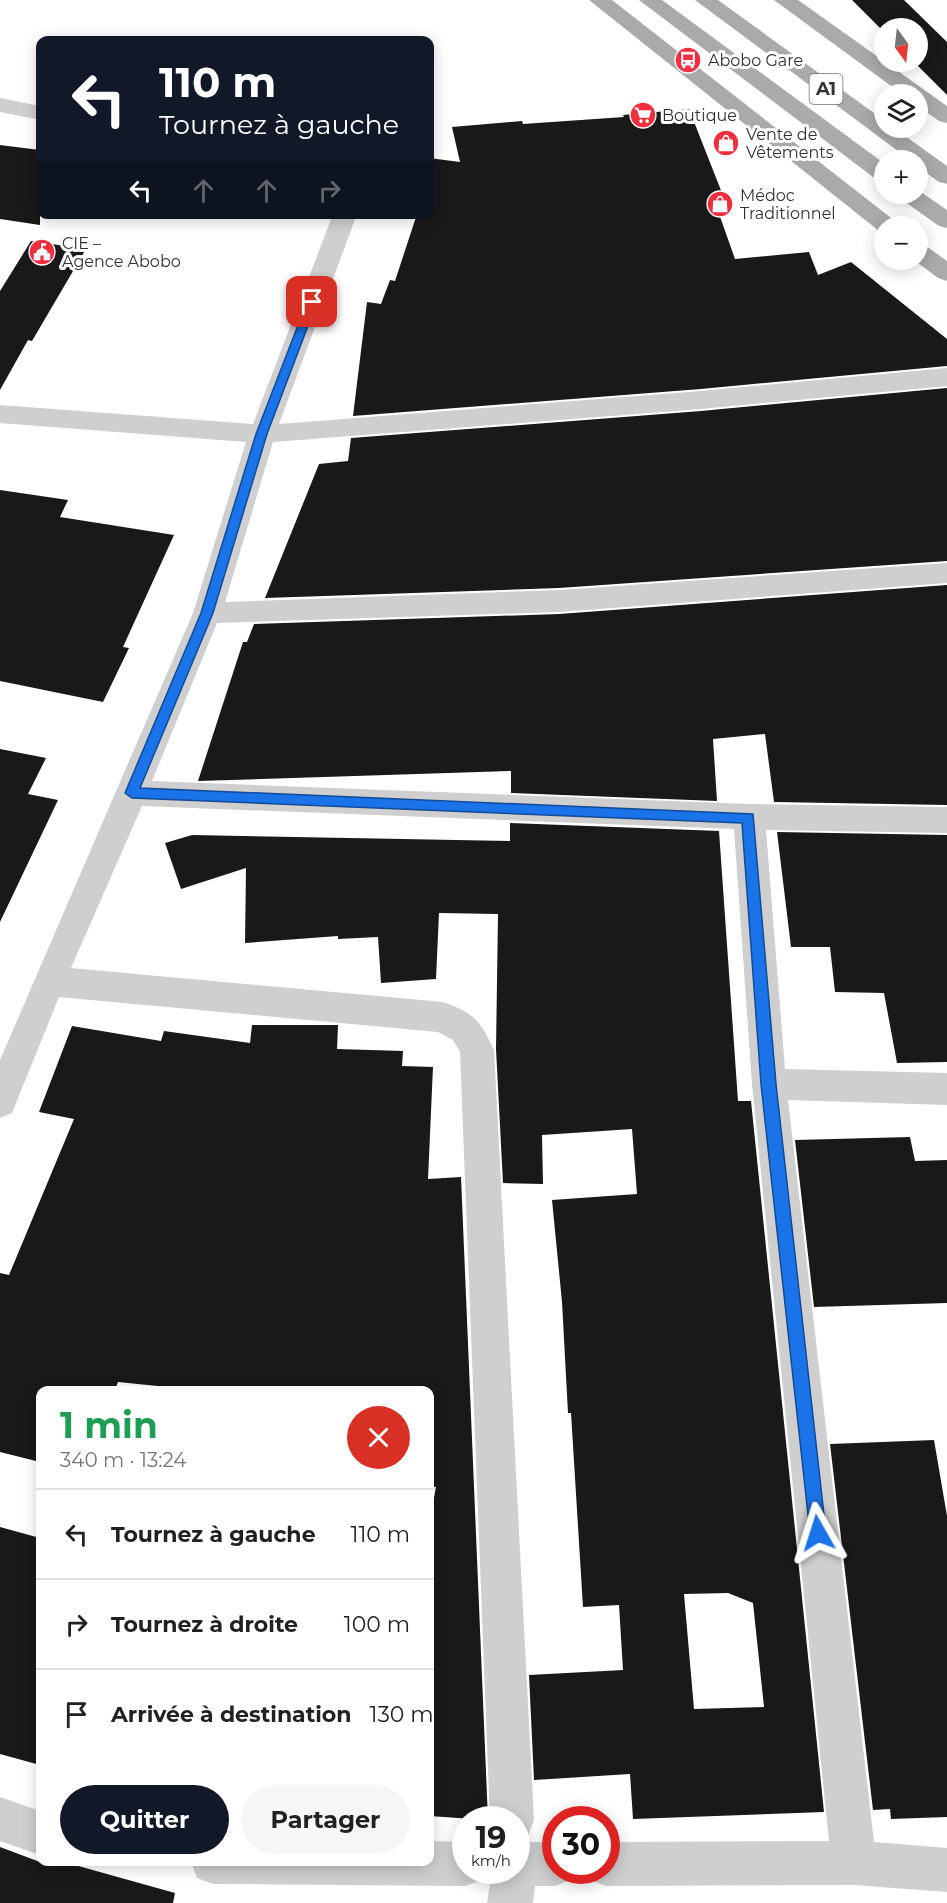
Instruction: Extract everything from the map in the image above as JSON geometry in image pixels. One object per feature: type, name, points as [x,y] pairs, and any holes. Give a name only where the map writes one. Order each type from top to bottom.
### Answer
[{"type":"main road","points":[[599,0],[874,216]]},
{"type":"main road","name":"A1","points":[[649,0],[874,167]]},
{"type":"main road","name":"A1","points":[[705,0],[947,177]]},
{"type":"main road","points":[[784,0],[902,84]]},
{"type":"main road","points":[[928,103],[947,116]]},
{"type":"main road","points":[[923,204],[947,221]]},
{"type":"main road","points":[[928,259],[947,273]]},
{"type":"street","points":[[0,105],[36,112]]},
{"type":"street","points":[[0,1102],[49,981],[132,793],[207,613],[262,434],[343,219]]},
{"type":"street","points":[[0,414],[262,434],[701,400],[947,377]]},
{"type":"street","points":[[207,613],[559,601],[947,573]]},
{"type":"street","points":[[132,793],[748,818],[947,820]]},
{"type":"street","points":[[748,818],[769,1084],[854,1863]]},
{"type":"street","points":[[49,981],[443,1017],[465,1029],[477,1050],[511,1806]]},
{"type":"street","points":[[769,1084],[947,1089]]},
{"type":"street","points":[[0,1819],[36,1832]]},
{"type":"street","points":[[620,1864],[854,1863],[947,1869]]},
{"type":"street","points":[[434,1864],[452,1864]]},
{"type":"street","points":[[510,1903],[512,1884]]},
{"type":"building","points":[[852,0],[904,0],[922,18],[874,18],[874,22]]},
{"type":"building","points":[[928,23],[947,42],[947,95],[924,72],[928,72]]},
{"type":"building","points":[[689,109],[722,193],[712,194],[735,259],[809,252],[818,275],[851,262],[947,339],[947,366],[701,389],[353,416],[367,302],[381,304],[390,280],[395,281],[415,219],[434,219],[434,159],[460,162],[452,127],[522,121],[523,124],[624,117],[623,115]]},
{"type":"building","points":[[0,145],[36,150],[36,219],[40,219],[40,225],[0,219]]},
{"type":"building","points":[[31,241],[86,249],[32,341],[28,340],[0,390],[0,291]]},
{"type":"building","points":[[947,388],[947,561],[559,588],[265,598],[319,464],[348,461],[351,438],[701,411]]},
{"type":"building","points":[[0,490],[68,500],[60,517],[174,535],[123,647],[129,648],[103,702],[0,681]]},
{"type":"building","points":[[947,585],[947,805],[774,802],[765,734],[713,739],[717,801],[511,793],[511,771],[198,781],[243,642],[247,642],[254,624],[559,614]]},
{"type":"building","points":[[0,749],[46,758],[28,794],[58,800],[0,922]]},
{"type":"building","points":[[510,823],[719,831],[738,1101],[751,1101],[824,1812],[633,1819],[630,1774],[534,1780],[529,1675],[623,1670],[619,1605],[583,1607],[571,1413],[568,1413],[562,1302],[552,1200],[637,1194],[632,1129],[542,1135],[543,1184],[503,1183],[496,1049],[498,914],[439,913],[436,979],[381,983],[378,937],[338,939],[338,936],[245,943],[246,868],[181,889],[165,843],[192,835],[510,841]],"holes":[[[728,1593],[753,1603],[764,1707],[694,1709],[684,1594]]]},
{"type":"building","points":[[777,832],[947,835],[947,1062],[897,1063],[884,993],[835,992],[830,947],[791,947]]},
{"type":"building","points":[[252,1025],[338,1025],[337,1049],[403,1051],[402,1066],[433,1067],[428,1179],[461,1177],[487,1806],[452,1806],[452,1818],[434,1816],[434,1498],[436,1487],[434,1487],[434,1386],[158,1386],[118,1382],[116,1386],[36,1386],[36,1461],[0,1452],[0,1273],[9,1275],[74,1119],[39,1112],[72,1026],[161,1041],[164,1031],[250,1043]]},
{"type":"building","points":[[910,1137],[915,1161],[947,1160],[947,1303],[814,1307],[795,1140]]},
{"type":"building","points":[[934,1440],[947,1516],[947,1817],[891,1819],[890,1809],[873,1810],[830,1444]]},
{"type":"building","points":[[0,1527],[36,1537],[36,1764],[0,1754]]},
{"type":"building","points":[[0,1847],[36,1860],[36,1866],[78,1866],[175,1893],[173,1903],[0,1903]]},
{"type":"place","name":"Abobo Gare","points":[[688,60]]},
{"type":"place","name":"Boutique","points":[[643,115]]},
{"type":"place","name":"Vente de Vêtements","points":[[726,143]]},
{"type":"place","name":"Médoc Traditionnel","points":[[720,204]]},
{"type":"place","name":"CIE – Agence Abobo","points":[[42,252]]},
{"type":"route","points":[[312,302],[262,434],[207,613],[132,793],[748,818],[769,1084],[818,1533]]}]
